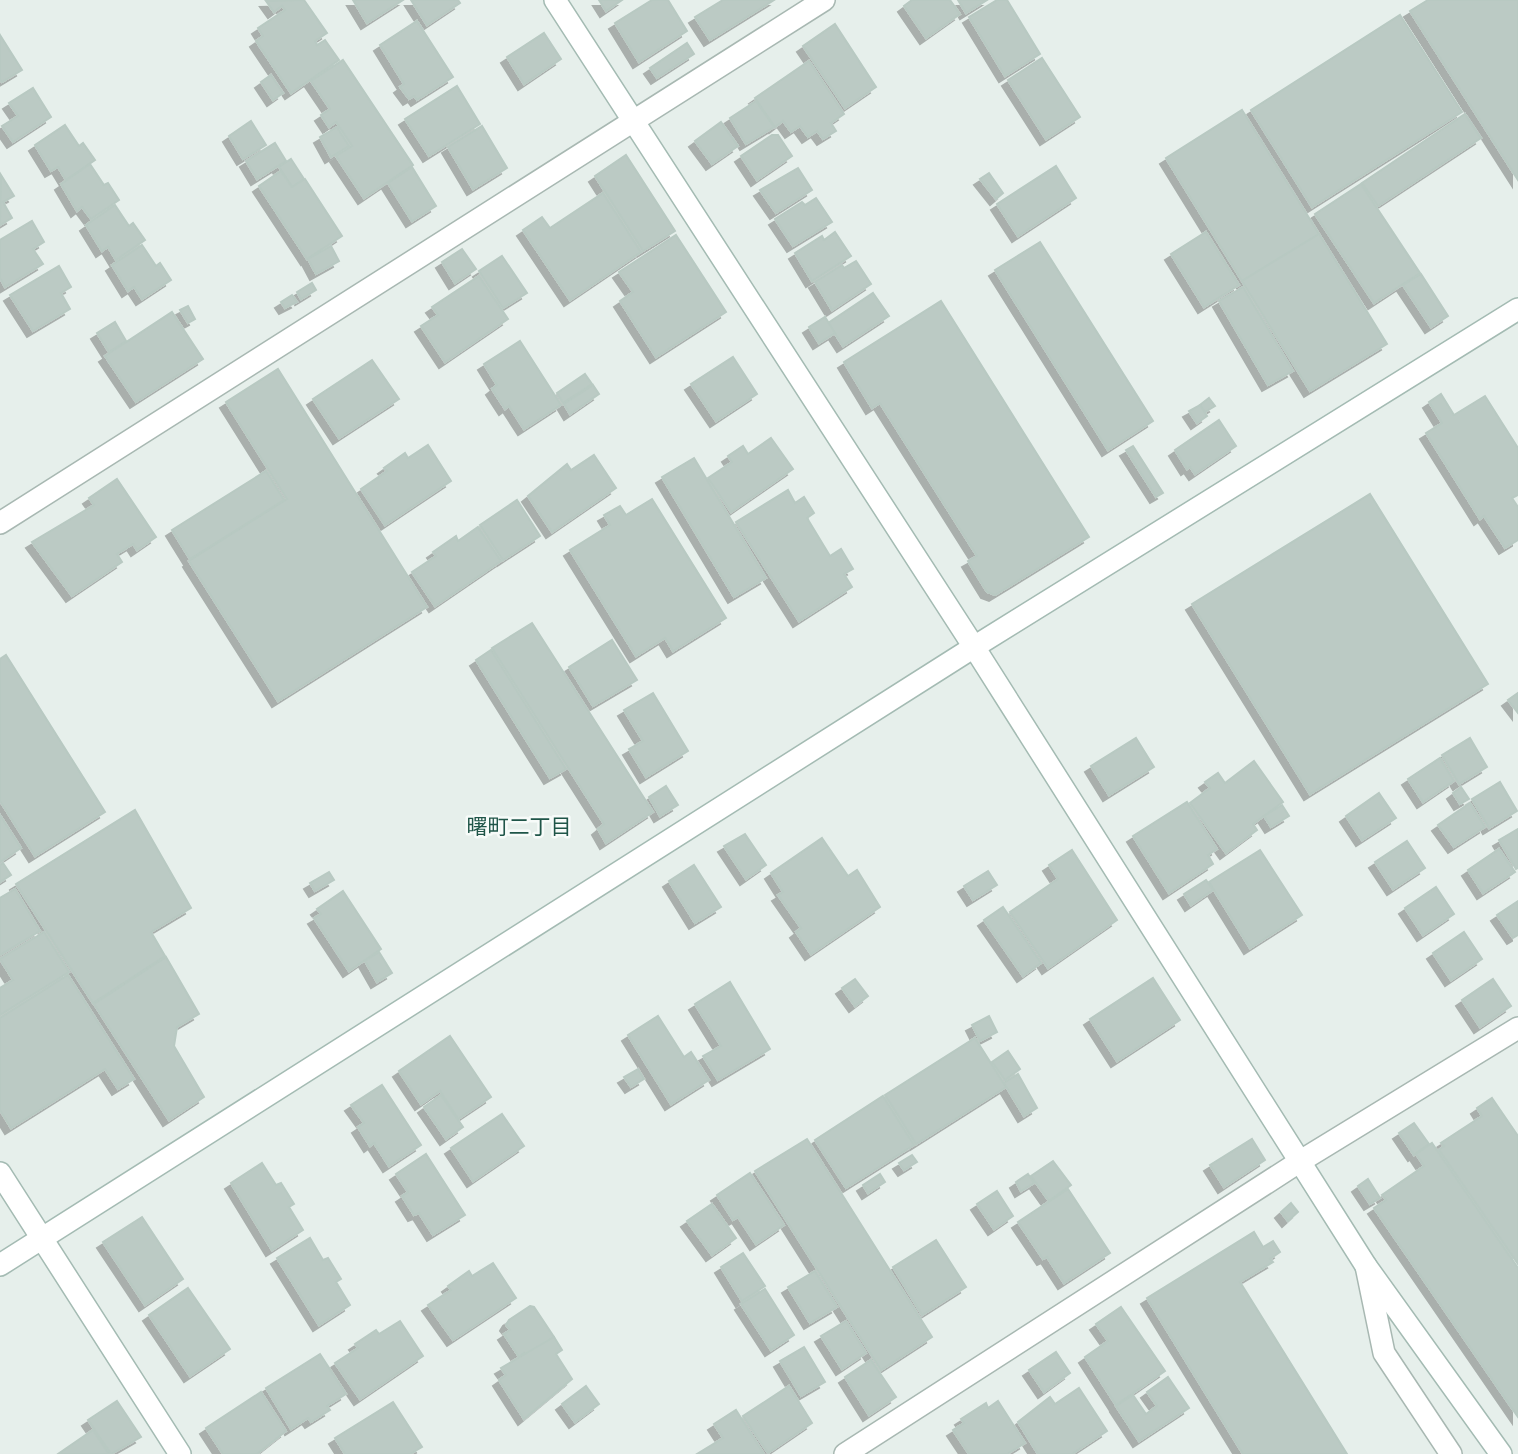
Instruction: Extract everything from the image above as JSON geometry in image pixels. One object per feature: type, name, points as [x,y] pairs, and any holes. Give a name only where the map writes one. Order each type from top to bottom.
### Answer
[{"type":"street","points":[[555,0],[974,647],[1366,1266],[1502,1454]]},
{"type":"street","points":[[0,523],[824,0]]},
{"type":"street","points":[[0,1265],[974,647],[1518,309]]},
{"type":"street","points":[[845,1454],[1299,1162],[1518,1028]]},
{"type":"street","points":[[0,1173],[180,1454]]},
{"type":"street","points":[[1366,1266],[1384,1353],[1451,1454]]},
{"type":"building","points":[[304,0],[327,33],[315,41],[317,45],[325,40],[339,60],[291,93],[256,41],[263,36],[258,28],[285,10],[282,6],[274,12],[266,1]]},
{"type":"building","points":[[353,0],[403,0],[367,23]]},
{"type":"building","points":[[411,0],[458,0],[460,3],[427,25]]},
{"type":"building","points":[[599,0],[622,0],[606,11]]},
{"type":"building","points":[[652,0],[668,0],[687,31],[639,62],[615,23]]},
{"type":"building","points":[[723,0],[774,0],[710,40],[695,17]]},
{"type":"building","points":[[912,0],[950,0],[960,14],[926,38],[904,6]]},
{"type":"building","points":[[958,0],[987,0],[966,13]]},
{"type":"building","points":[[997,0],[1007,0],[1040,54],[1005,76],[969,17]]},
{"type":"building","points":[[1428,0],[1518,0],[1518,180],[1410,11]]},
{"type":"building","points":[[1400,15],[1462,112],[1312,207],[1251,110]]},
{"type":"building","points":[[417,21],[453,77],[417,100],[414,96],[409,99],[400,87],[404,84],[380,45]]},
{"type":"building","points":[[835,24],[876,87],[845,108],[803,46]]},
{"type":"building","points":[[544,33],[561,59],[524,84],[507,57]]},
{"type":"building","points":[[0,35],[22,70],[2,82],[0,80]]},
{"type":"building","points":[[687,43],[694,54],[657,78],[650,68]]},
{"type":"building","points":[[1042,58],[1080,117],[1046,139],[1008,80]]},
{"type":"building","points":[[343,60],[413,165],[364,198],[336,156],[352,146],[336,122],[329,127],[321,115],[330,109],[311,81]]},
{"type":"building","points":[[809,61],[844,114],[831,123],[836,131],[823,139],[817,131],[808,137],[800,126],[791,132],[783,121],[775,127],[755,98]]},
{"type":"building","points":[[271,75],[283,93],[273,100],[261,82]]},
{"type":"building","points":[[457,86],[480,124],[429,156],[405,119]]},
{"type":"building","points":[[33,88],[51,117],[13,142],[2,126],[18,116],[9,103]]},
{"type":"building","points":[[756,101],[774,127],[746,144],[730,118]]},
{"type":"building","points":[[1242,110],[1319,234],[1242,281],[1166,158]]},
{"type":"building","points":[[1465,114],[1481,138],[1378,206],[1362,183]]},
{"type":"building","points":[[251,121],[266,145],[243,159],[229,136]]},
{"type":"building","points":[[721,122],[738,146],[712,164],[695,141]]},
{"type":"building","points":[[65,125],[79,146],[83,143],[95,160],[66,180],[58,167],[51,171],[35,145]]},
{"type":"building","points":[[482,126],[507,168],[473,189],[448,147]]},
{"type":"building","points":[[337,127],[349,146],[331,157],[320,137]]},
{"type":"building","points":[[772,135],[778,135],[792,156],[757,180],[741,156]]},
{"type":"building","points":[[275,143],[286,161],[257,179],[246,161]]},
{"type":"building","points":[[626,155],[675,231],[643,251],[595,176]]},
{"type":"building","points":[[291,159],[304,179],[292,187],[279,167]]},
{"type":"building","points":[[90,164],[104,185],[108,183],[119,200],[91,219],[82,207],[77,211],[61,184]]},
{"type":"building","points":[[1056,166],[1076,198],[1018,236],[997,204]]},
{"type":"building","points":[[412,167],[436,206],[412,221],[388,183]]},
{"type":"building","points":[[798,168],[812,190],[776,213],[760,190]]},
{"type":"building","points":[[281,171],[292,187],[305,179],[342,236],[307,259],[259,186]]},
{"type":"building","points":[[989,173],[1003,193],[996,199],[980,179]]},
{"type":"building","points":[[1,175],[14,196],[3,202],[12,218],[0,225]]},
{"type":"building","points":[[1361,184],[1420,273],[1374,303],[1315,214]]},
{"type":"building","points":[[603,193],[641,252],[570,300],[523,230],[542,217],[550,228]]},
{"type":"building","points":[[816,198],[832,222],[793,246],[775,219],[802,202],[805,205]]},
{"type":"building","points":[[115,205],[129,226],[133,223],[145,240],[116,260],[108,247],[102,251],[86,225]]},
{"type":"building","points":[[32,221],[44,242],[33,249],[43,264],[5,287],[0,278],[0,240]]},
{"type":"building","points":[[835,232],[851,256],[812,281],[795,253],[822,236],[824,240]]},
{"type":"building","points":[[1206,232],[1239,285],[1204,307],[1171,254]]},
{"type":"building","points":[[1319,234],[1387,344],[1310,391],[1242,281]]},
{"type":"building","points":[[676,235],[726,312],[656,357],[620,301],[633,292],[619,272]]},
{"type":"building","points":[[1040,242],[1153,421],[1108,450],[995,270]]},
{"type":"building","points":[[142,245],[156,266],[160,263],[171,280],[142,299],[134,287],[128,291],[112,265]]},
{"type":"building","points":[[331,246],[339,261],[316,274],[308,259]]},
{"type":"building","points":[[462,249],[476,269],[455,283],[442,262]]},
{"type":"building","points":[[502,256],[527,293],[503,308],[479,271]]},
{"type":"building","points":[[856,261],[871,284],[832,310],[815,282],[842,265],[844,268]]},
{"type":"building","points":[[59,266],[71,287],[61,293],[70,309],[33,331],[10,295]]},
{"type":"building","points":[[1421,274],[1448,316],[1431,327],[1403,285]]},
{"type":"building","points":[[479,276],[508,319],[445,362],[421,326],[438,315],[432,307]]},
{"type":"building","points":[[312,283],[316,290],[301,299],[297,292]]},
{"type":"building","points":[[1243,287],[1293,371],[1268,385],[1219,301]]},
{"type":"building","points":[[873,293],[889,316],[843,346],[828,323]]},
{"type":"building","points":[[292,295],[297,302],[285,308],[281,302]]},
{"type":"building","points":[[941,301],[1089,537],[995,595],[987,592],[968,561],[977,556],[880,403],[872,408],[844,362]]},
{"type":"building","points":[[188,306],[195,319],[188,323],[180,310]]},
{"type":"building","points":[[172,312],[203,359],[136,402],[105,356]]},
{"type":"building","points":[[825,317],[835,333],[819,343],[809,327]]},
{"type":"building","points":[[115,322],[126,341],[109,352],[97,333]]},
{"type":"building","points":[[520,341],[561,405],[524,429],[509,406],[505,409],[492,389],[497,385],[484,364]]},
{"type":"building","points":[[733,357],[757,394],[716,421],[691,384]]},
{"type":"building","points":[[372,360],[399,399],[339,438],[313,399]]},
{"type":"building","points":[[278,369],[427,607],[278,701],[189,561],[287,499],[226,402]]},
{"type":"building","points":[[585,374],[592,384],[563,403],[557,393]]},
{"type":"building","points":[[593,385],[599,394],[570,414],[564,404]]},
{"type":"building","points":[[1441,394],[1454,415],[1485,396],[1518,448],[1518,495],[1512,498],[1518,507],[1518,540],[1505,548],[1484,516],[1480,519],[1426,433],[1442,423],[1429,402]]},
{"type":"building","points":[[1209,398],[1215,406],[1205,412],[1200,405]]},
{"type":"building","points":[[1200,405],[1207,416],[1197,423],[1189,411]]},
{"type":"building","points":[[1219,420],[1236,446],[1195,474],[1190,467],[1187,469],[1175,450]]},
{"type":"building","points":[[771,438],[793,469],[731,512],[708,478],[732,462],[728,456],[743,446],[748,454]]},
{"type":"building","points":[[428,445],[451,481],[385,525],[361,489],[387,471],[384,468],[405,453],[408,458]]},
{"type":"building","points":[[1133,446],[1163,493],[1156,497],[1126,450]]},
{"type":"building","points":[[594,455],[616,488],[552,532],[528,496],[567,464],[571,470]]},
{"type":"building","points":[[694,458],[766,578],[734,597],[662,477]]},
{"type":"building","points":[[266,471],[284,500],[190,559],[172,530]]},
{"type":"building","points":[[117,479],[156,537],[137,550],[133,544],[117,554],[122,562],[72,596],[32,542],[94,505],[89,498]]},
{"type":"building","points":[[788,490],[795,503],[804,497],[814,513],[807,518],[830,556],[841,549],[853,569],[844,574],[852,587],[799,621],[736,522]]},
{"type":"building","points":[[1370,494],[1488,684],[1310,794],[1192,604]]},
{"type":"building","points":[[652,499],[726,618],[673,651],[665,638],[636,656],[570,550],[610,525],[604,515],[620,506],[626,515]]},
{"type":"building","points":[[517,500],[540,536],[503,560],[480,525]]},
{"type":"building","points":[[478,527],[501,561],[435,606],[412,572],[436,556],[433,552],[456,536],[458,541]]},
{"type":"building","points":[[532,623],[653,812],[606,843],[598,829],[604,824],[492,648]]},
{"type":"building","points":[[612,640],[637,680],[593,706],[569,667]]},
{"type":"building","points":[[491,650],[566,769],[550,778],[476,660]]},
{"type":"building","points":[[6,655],[105,812],[35,856],[0,801],[0,659]]},
{"type":"building","points":[[653,693],[688,751],[646,777],[629,749],[643,741],[624,710]]},
{"type":"building","points":[[1518,693],[1518,713],[1508,700]]},
{"type":"building","points":[[1136,738],[1154,767],[1109,795],[1091,766]]},
{"type":"building","points":[[1470,738],[1487,767],[1459,784],[1442,755]]},
{"type":"building","points":[[1440,758],[1454,781],[1423,802],[1408,779]]},
{"type":"building","points":[[1254,761],[1283,802],[1253,824],[1257,830],[1226,853],[1190,803],[1210,788],[1205,782],[1218,773],[1225,783]]},
{"type":"building","points":[[1500,782],[1517,811],[1489,828],[1472,799]]},
{"type":"building","points":[[666,786],[678,805],[660,816],[649,797]]},
{"type":"building","points":[[1461,787],[1469,799],[1460,804],[1453,793]]},
{"type":"building","points":[[1379,793],[1396,818],[1362,840],[1346,816]]},
{"type":"building","points":[[1187,802],[1217,849],[1208,855],[1213,864],[1169,893],[1133,836]]},
{"type":"building","points":[[1470,803],[1485,827],[1454,847],[1438,825]]},
{"type":"building","points":[[1282,805],[1289,816],[1271,827],[1264,816]]},
{"type":"building","points":[[135,810],[191,908],[151,932],[165,956],[93,1003],[16,884]]},
{"type":"building","points":[[0,815],[21,848],[0,862]]},
{"type":"building","points":[[1518,829],[1518,868],[1516,869],[1499,840]]},
{"type":"building","points":[[745,834],[766,865],[746,879],[724,846]]},
{"type":"building","points":[[822,838],[848,876],[857,870],[880,907],[811,954],[796,932],[801,928],[778,895],[783,892],[771,873]]},
{"type":"building","points":[[1407,841],[1425,868],[1393,889],[1375,862]]},
{"type":"building","points":[[1499,849],[1515,872],[1483,893],[1468,870]]},
{"type":"building","points":[[1072,850],[1117,920],[1048,968],[1010,912],[1058,879],[1049,865]]},
{"type":"building","points":[[1260,850],[1302,915],[1250,948],[1209,882]]},
{"type":"building","points":[[3,863],[11,875],[0,882],[0,865]]},
{"type":"building","points":[[694,865],[721,907],[695,923],[669,881]]},
{"type":"building","points":[[988,871],[997,885],[973,900],[964,886]]},
{"type":"building","points":[[329,872],[334,880],[315,891],[310,883]]},
{"type":"building","points":[[1206,880],[1213,890],[1191,905],[1184,894]]},
{"type":"building","points":[[1436,887],[1454,914],[1423,935],[1405,908]]},
{"type":"building","points":[[15,889],[40,931],[0,955],[0,898]]},
{"type":"building","points":[[343,891],[381,949],[349,971],[314,918],[321,914],[317,909]]},
{"type":"building","points":[[1518,901],[1518,935],[1513,938],[1497,915]]},
{"type":"building","points":[[1003,907],[1041,963],[1023,976],[984,920]]},
{"type":"building","points":[[44,932],[69,972],[0,1015],[0,988],[13,980],[0,959]]},
{"type":"building","points":[[1464,932],[1482,959],[1451,980],[1433,953]]},
{"type":"building","points":[[379,952],[392,973],[377,982],[365,961]]},
{"type":"building","points":[[166,957],[199,1014],[177,1027],[174,1046],[204,1097],[169,1120],[94,1004]]},
{"type":"building","points":[[68,975],[134,1079],[118,1089],[105,1069],[11,1128],[0,1110],[0,1018]]},
{"type":"building","points":[[1153,978],[1180,1020],[1117,1061],[1090,1019]]},
{"type":"building","points":[[855,979],[868,996],[855,1006],[842,988]]},
{"type":"building","points":[[1493,979],[1511,1006],[1480,1027],[1462,1000]]},
{"type":"building","points":[[730,982],[770,1049],[718,1080],[703,1056],[721,1046],[695,1004]]},
{"type":"building","points":[[658,1016],[684,1057],[691,1052],[709,1080],[671,1104],[628,1035]]},
{"type":"building","points":[[989,1016],[997,1032],[980,1041],[972,1025]]},
{"type":"building","points":[[450,1036],[491,1097],[458,1119],[440,1091],[421,1104],[399,1071]]},
{"type":"building","points":[[975,1038],[1006,1087],[916,1144],[885,1095]]},
{"type":"building","points":[[1008,1051],[1020,1069],[1005,1080],[992,1062]]},
{"type":"building","points":[[638,1069],[644,1079],[631,1087],[624,1077]]},
{"type":"building","points":[[1018,1074],[1037,1108],[1024,1116],[1004,1083]]},
{"type":"building","points":[[382,1085],[421,1145],[389,1166],[374,1143],[370,1146],[358,1127],[364,1123],[351,1105]]},
{"type":"building","points":[[441,1095],[463,1127],[446,1139],[424,1107]]},
{"type":"building","points":[[883,1096],[914,1145],[846,1188],[815,1140]]},
{"type":"building","points":[[1492,1098],[1518,1136],[1518,1264],[1439,1150],[1444,1146],[1441,1143],[1482,1116],[1477,1108]]},
{"type":"building","points":[[502,1114],[524,1146],[473,1181],[451,1148]]},
{"type":"building","points":[[1414,1123],[1429,1144],[1414,1155],[1399,1133]]},
{"type":"building","points":[[807,1139],[932,1337],[881,1370],[755,1171]]},
{"type":"building","points":[[1252,1139],[1265,1160],[1224,1187],[1210,1165]]},
{"type":"building","points":[[1432,1143],[1518,1268],[1518,1417],[1374,1208],[1386,1200],[1382,1195],[1424,1166],[1416,1154]]},
{"type":"building","points":[[426,1154],[465,1215],[433,1235],[419,1213],[414,1215],[402,1196],[408,1192],[396,1174]]},
{"type":"building","points":[[912,1155],[917,1162],[904,1170],[899,1163]]},
{"type":"building","points":[[1053,1161],[1071,1185],[1049,1201],[1031,1176]]},
{"type":"building","points":[[262,1163],[276,1185],[281,1183],[294,1204],[289,1207],[303,1230],[272,1250],[231,1183]]},
{"type":"building","points":[[750,1173],[784,1225],[756,1244],[738,1217],[733,1220],[717,1195]]},
{"type":"building","points":[[880,1174],[885,1182],[868,1193],[863,1185]]},
{"type":"building","points":[[1028,1174],[1034,1183],[1021,1191],[1016,1182]]},
{"type":"building","points":[[1368,1179],[1380,1198],[1370,1204],[1358,1186]]},
{"type":"building","points":[[1068,1189],[1110,1253],[1064,1283],[1047,1257],[1043,1259],[1018,1222]]},
{"type":"building","points":[[997,1191],[1013,1216],[994,1229],[977,1204]]},
{"type":"building","points":[[1291,1203],[1298,1212],[1288,1221],[1281,1212]]},
{"type":"building","points":[[712,1204],[736,1238],[712,1255],[687,1221]]},
{"type":"building","points":[[142,1217],[183,1279],[145,1305],[103,1242]]},
{"type":"building","points":[[1254,1232],[1263,1247],[1273,1241],[1280,1252],[1270,1259],[1273,1262],[1240,1282],[1347,1454],[1243,1454],[1147,1298]]},
{"type":"building","points":[[310,1238],[323,1260],[328,1258],[341,1279],[336,1282],[350,1305],[319,1325],[277,1258]]},
{"type":"building","points":[[936,1240],[966,1287],[922,1315],[893,1267]]},
{"type":"building","points":[[743,1253],[765,1286],[742,1301],[721,1267]]},
{"type":"building","points":[[493,1263],[516,1298],[453,1340],[428,1305],[451,1290],[448,1286],[469,1271],[472,1276]]},
{"type":"building","points":[[815,1271],[837,1307],[810,1323],[788,1287]]},
{"type":"building","points":[[188,1288],[230,1349],[190,1376],[149,1315]]},
{"type":"building","points":[[765,1289],[794,1335],[771,1350],[741,1304]]},
{"type":"building","points":[[530,1306],[534,1307],[554,1337],[526,1356],[524,1353],[519,1357],[504,1334],[510,1330],[506,1325],[509,1320]]},
{"type":"building","points":[[1121,1307],[1165,1371],[1116,1405],[1085,1357],[1108,1341],[1096,1324]]},
{"type":"building","points":[[400,1321],[423,1356],[360,1399],[335,1363],[358,1348],[355,1344],[376,1330],[379,1334]]},
{"type":"building","points":[[846,1321],[866,1353],[842,1369],[821,1336]]},
{"type":"building","points":[[554,1337],[562,1350],[556,1354],[572,1379],[524,1419],[499,1380],[506,1375],[501,1368]]},
{"type":"building","points":[[804,1347],[825,1382],[801,1396],[780,1361]]},
{"type":"building","points":[[1056,1352],[1070,1373],[1044,1392],[1029,1370]]},
{"type":"building","points":[[320,1354],[346,1394],[327,1406],[330,1410],[311,1422],[308,1418],[291,1429],[266,1388]]},
{"type":"building","points":[[871,1360],[896,1397],[869,1415],[845,1377]]},
{"type":"building","points":[[1168,1377],[1189,1408],[1139,1441],[1116,1406],[1133,1395],[1146,1414],[1157,1406],[1147,1392]]},
{"type":"building","points":[[586,1386],[599,1404],[575,1422],[562,1404]]},
{"type":"building","points":[[789,1386],[812,1423],[768,1453],[743,1416]]},
{"type":"building","points":[[1079,1388],[1107,1431],[1072,1454],[1038,1454],[1018,1422],[1050,1397],[1055,1404]]},
{"type":"building","points":[[261,1392],[286,1431],[257,1454],[223,1454],[206,1428]]},
{"type":"building","points":[[117,1401],[141,1437],[111,1454],[88,1420]]},
{"type":"building","points":[[998,1401],[1025,1443],[1007,1454],[969,1454],[953,1430],[964,1423],[961,1419],[986,1403],[988,1408]]},
{"type":"building","points":[[393,1402],[422,1447],[410,1454],[345,1454],[335,1438]]},
{"type":"building","points":[[736,1410],[764,1454],[697,1454],[723,1438],[714,1424]]},
{"type":"building","points":[[93,1430],[109,1454],[58,1454]]},
{"type":"district","name":"曙町二丁目","points":[[519,827]]}]
